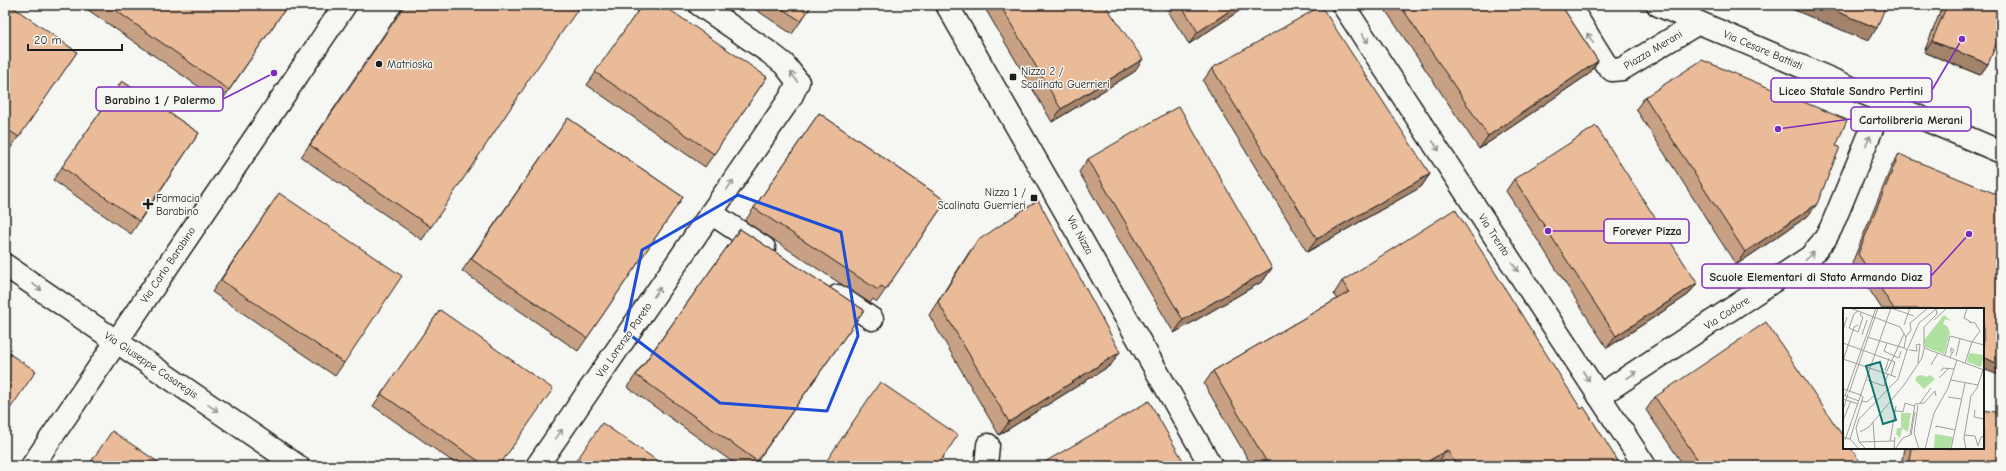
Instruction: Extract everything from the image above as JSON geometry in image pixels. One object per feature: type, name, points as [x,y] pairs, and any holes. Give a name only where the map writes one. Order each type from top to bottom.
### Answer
[{"type":"street","name":"Via Carlo Barabino","points":[[32,466],[345,5]]},
{"type":"street","name":"Via Lorenzo Pareto","points":[[537,466],[791,97],[798,82],[784,64],[770,53],[700,5]]},
{"type":"street","name":"Via Nizza","points":[[948,5],[1211,466]]},
{"type":"street","name":"Via Trento","points":[[1343,5],[1645,466]]},
{"type":"street","name":"Piazza Merani","points":[[1569,5],[1605,63],[1612,70],[1622,69],[1698,23]]},
{"type":"street","name":"Via Cesare Battisti","points":[[1658,5],[2001,152]]},
{"type":"street","name":"Via Cadore","points":[[1600,396],[1810,257],[1825,239],[1831,228],[1883,102]]},
{"type":"street","points":[[711,213],[781,259]]},
{"type":"street","name":"Via Giuseppe Casaregis","points":[[5,265],[298,466]]},
{"type":"street","points":[[820,284],[872,319]]},
{"type":"highlighted area","points":[[738,195],[841,232],[858,336],[827,411],[720,403],[625,331],[642,250]]},
{"type":"building","points":[[5,5],[10,5],[77,52],[19,137],[5,128]]},
{"type":"building","points":[[108,5],[288,5],[229,90]]},
{"type":"building","points":[[405,5],[581,5],[525,85],[431,227],[310,145]]},
{"type":"building","points":[[642,5],[663,5],[767,77],[714,154],[595,72]]},
{"type":"building","points":[[776,5],[812,5],[801,21]]},
{"type":"building","points":[[1000,5],[1105,5],[1143,59],[1061,109]]},
{"type":"building","points":[[1181,5],[1238,5],[1198,32]]},
{"type":"building","points":[[1400,5],[1561,5],[1598,61],[1488,136]]},
{"type":"building","points":[[1821,5],[1886,5],[1877,28]]},
{"type":"building","points":[[1947,5],[2001,5],[2001,32],[1988,64],[1932,41]]},
{"type":"building","points":[[1321,6],[1430,174],[1317,239],[1212,68]]},
{"type":"building","points":[[1702,60],[1847,120],[1836,146],[1840,147],[1817,204],[1745,252],[1645,97]]},
{"type":"building","points":[[122,81],[199,133],[139,221],[62,167]]},
{"type":"building","points":[[1179,106],[1272,268],[1183,320],[1088,159]]},
{"type":"building","points":[[819,113],[946,201],[886,289],[881,286],[878,290],[754,208]]},
{"type":"building","points":[[568,118],[683,197],[587,338],[471,259]]},
{"type":"building","points":[[1596,126],[1697,283],[1616,336],[1514,179]]},
{"type":"building","points":[[1899,154],[2001,196],[2001,365],[1984,357],[1984,308],[1893,308],[1858,254]]},
{"type":"building","points":[[279,193],[402,276],[344,363],[221,280]]},
{"type":"building","points":[[1038,200],[1120,352],[1009,422],[938,302],[977,241]]},
{"type":"building","points":[[1455,209],[1581,409],[1584,407],[1621,466],[1457,466],[1447,450],[1420,466],[1269,466],[1213,371],[1349,292],[1342,281]]},
{"type":"building","points":[[740,229],[864,310],[757,461],[636,375]]},
{"type":"building","points":[[440,310],[553,389],[499,466],[486,466],[381,394]]},
{"type":"building","points":[[1766,322],[1843,437],[1843,449],[1852,449],[1861,463],[1861,466],[1702,466],[1655,397]]},
{"type":"building","points":[[5,351],[36,371],[5,416]]},
{"type":"building","points":[[880,382],[958,435],[937,466],[823,466]]},
{"type":"building","points":[[1149,401],[1186,466],[1038,466]]},
{"type":"building","points":[[1984,410],[2001,413],[2001,466],[1908,466],[1911,449],[1984,449]]},
{"type":"building","points":[[602,423],[665,466],[573,466]]},
{"type":"building","points":[[112,431],[164,466],[88,466]]},
{"type":"place","name":"Liceo Statale Sandro Pertini","points":[[1962,39]]},
{"type":"place","name":"Matrioska","points":[[379,64]]},
{"type":"place","name":"Barabino 1 / Palermo","points":[[274,73]]},
{"type":"place","name":"Nizza 2 / Scalinata Guerrieri","points":[[1013,77]]},
{"type":"place","name":"Cartolibreria Merani","points":[[1778,129]]},
{"type":"place","name":"Nizza 1 / Scalinata Guerrieri","points":[[1034,198]]},
{"type":"place","name":"Farmacia Barabino","points":[[148,204]]},
{"type":"place","name":"Forever Pizza","points":[[1548,231]]},
{"type":"place","name":"Scuole Elementari di Stato Armando Diaz","points":[[1969,234]]}]
